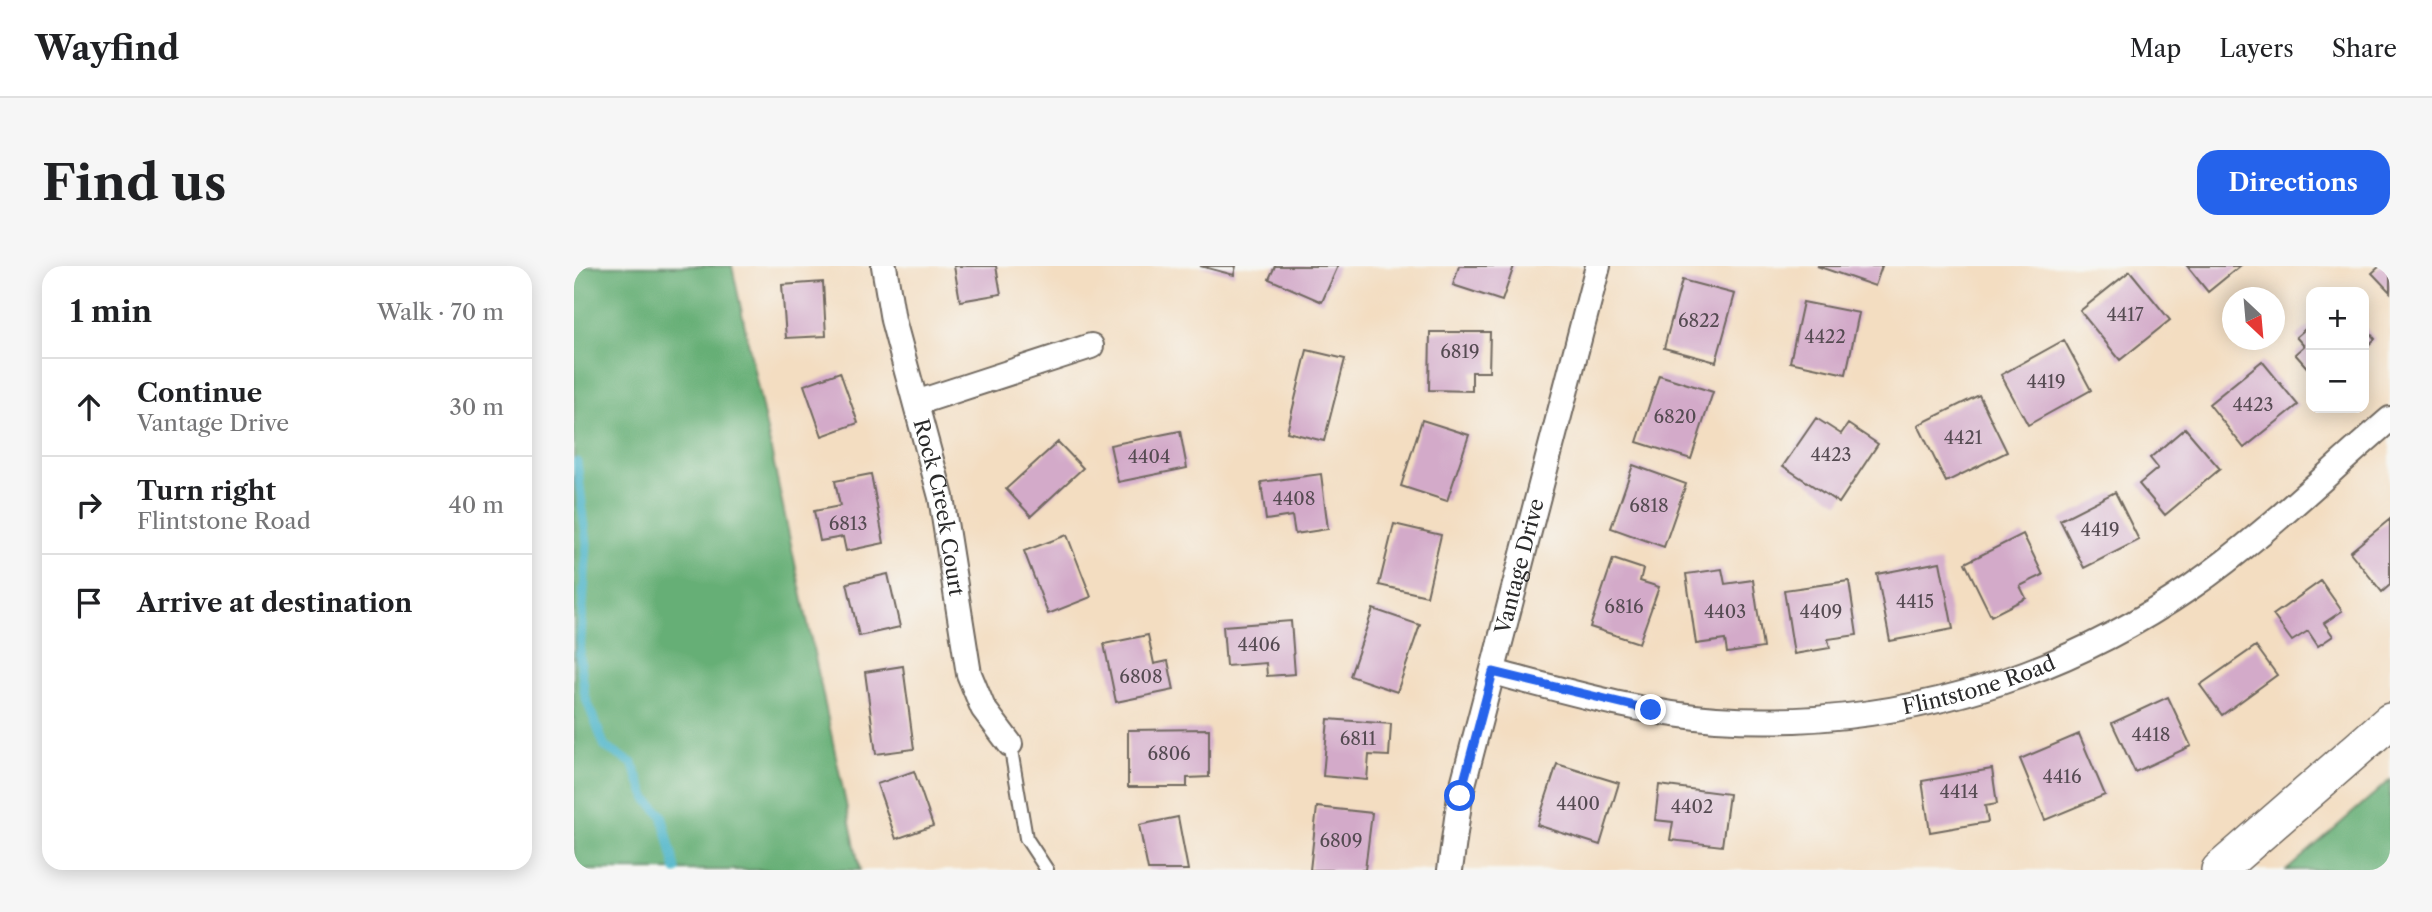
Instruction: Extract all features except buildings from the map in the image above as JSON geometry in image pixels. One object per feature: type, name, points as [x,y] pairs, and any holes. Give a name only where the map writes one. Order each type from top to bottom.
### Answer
[{"type":"main road","points":[[2219,870],[2390,721]]},
{"type":"street","name":"Rock Creek Court","points":[[884,266],[893,320],[941,497],[970,674],[983,708],[1010,744]]},
{"type":"street","name":"Vantage Drive","points":[[1450,870],[1460,796],[1598,266]]},
{"type":"street","points":[[916,403],[1091,346]]},
{"type":"street","name":"Flintstone Road","points":[[1493,672],[1651,710],[1714,719],[1810,720],[1927,704],[2008,681],[2077,653],[2150,614],[2231,556],[2390,419]]},
{"type":"lane","points":[[1010,744],[1026,838],[1047,870]]},
{"type":"green space","points":[[574,266],[732,266],[860,870],[574,870]]},
{"type":"green space","points":[[2390,780],[2390,870],[2287,870]]},
{"type":"waterway","points":[[577,462],[587,543],[580,656],[585,696],[605,747],[632,763],[647,799],[662,815],[676,870]]},
{"type":"route","points":[[1460,796],[1493,672],[1651,710]]}]
